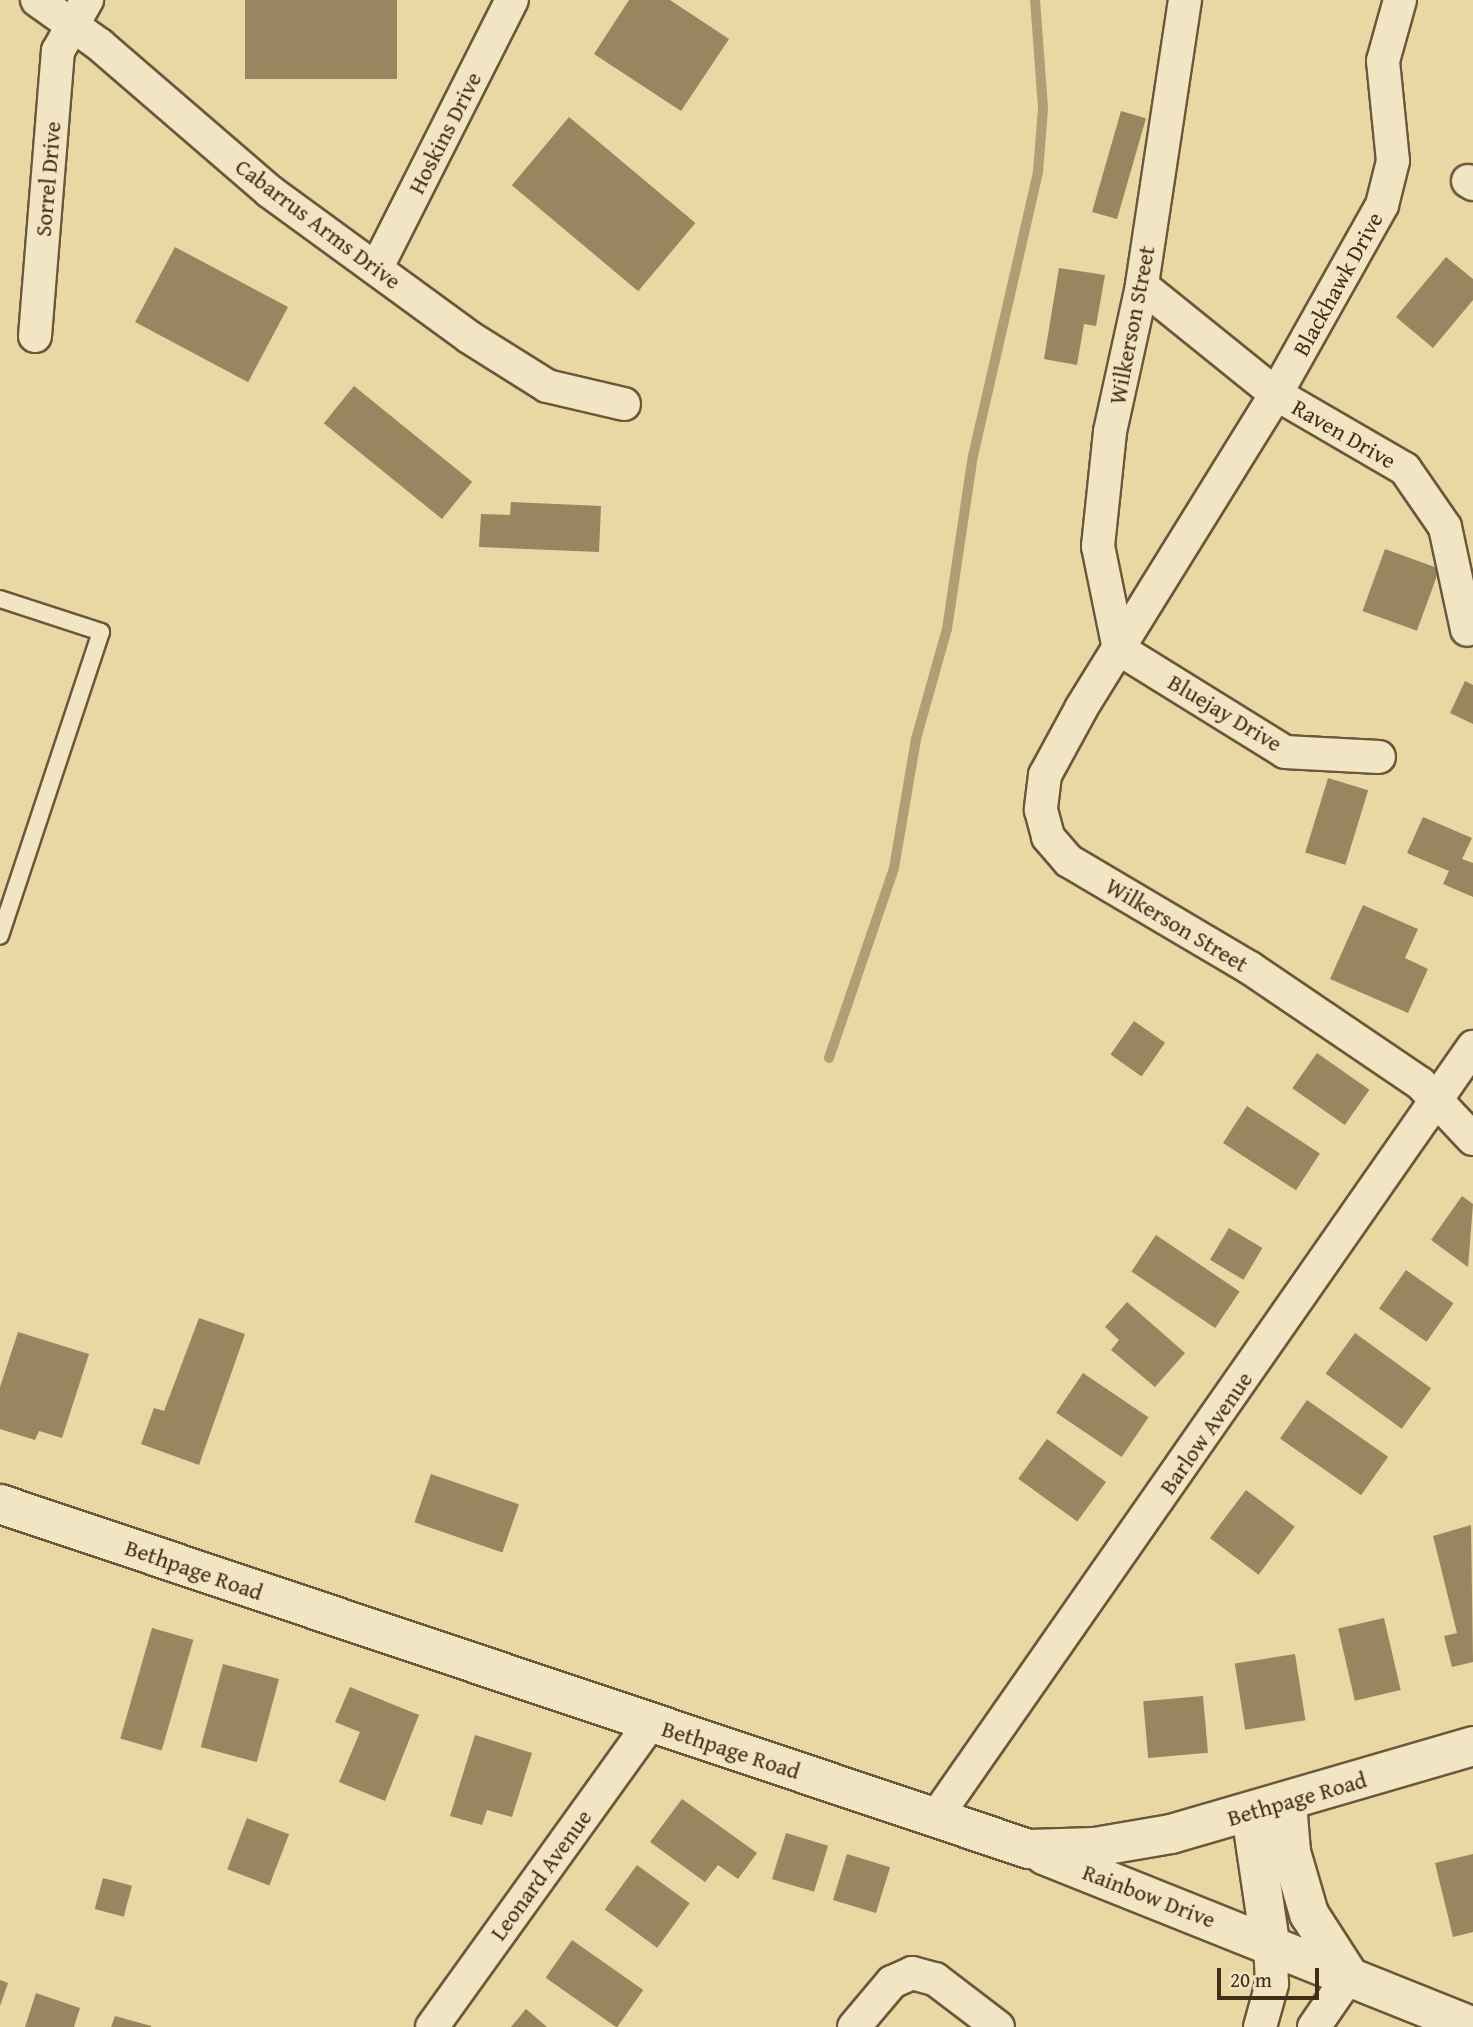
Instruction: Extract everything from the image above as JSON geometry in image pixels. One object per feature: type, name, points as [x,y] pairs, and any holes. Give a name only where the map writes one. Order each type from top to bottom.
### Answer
[{"type":"main road","name":"Bethpage Road","points":[[0,1504],[1029,1849],[1095,1847],[1251,1814],[1473,1746]]},
{"type":"main road","points":[[1287,1803],[1291,1852],[1309,1914],[1349,1976]]},
{"type":"main road","points":[[1251,1814],[1270,1943]]},
{"type":"main road","name":"Rainbow Drive","points":[[1029,1849],[1270,1943],[1473,2027]]},
{"type":"street","name":"Cabarrus Arms Drive","points":[[37,0],[79,12],[269,191],[377,267],[469,337],[547,386],[624,404]]},
{"type":"street","name":"Hoskins Drive","points":[[377,267],[512,0]]},
{"type":"street","name":"Wilkerson Street","points":[[1119,649],[1098,546],[1111,432],[1142,286],[1185,0]]},
{"type":"street","name":"Blackhawk Drive","points":[[1276,394],[1382,205],[1393,160],[1383,61],[1400,0]]},
{"type":"street","name":"Sorrel Drive","points":[[35,336],[58,51],[79,12]]},
{"type":"street","points":[[1142,286],[1276,394]]},
{"type":"street","name":"Wilkerson Street","points":[[1276,394],[1045,775],[1041,810],[1048,837],[1069,861],[1250,968],[1420,1083],[1473,1139]]},
{"type":"street","name":"Raven Drive","points":[[1276,394],[1405,469],[1426,493],[1445,527],[1467,631]]},
{"type":"street","name":"Bluejay Drive","points":[[1119,649],[1285,752],[1378,757]]},
{"type":"street","name":"Barlow Avenue","points":[[936,1817],[1438,1103],[1473,1047]]},
{"type":"street","name":"Leonard Avenue","points":[[432,2027],[650,1724]]},
{"type":"street","points":[[1260,2027],[1272,1984],[1270,1943]]},
{"type":"street","points":[[855,2027],[892,1982],[912,1973],[935,1979],[998,2027]]},
{"type":"street","points":[[1314,2027],[1349,1976]]},
{"type":"lane","points":[[0,598],[101,632],[0,936]]},
{"type":"building","points":[[245,0],[397,0],[397,79],[245,79]]},
{"type":"building","points":[[629,0],[670,0],[729,39],[681,111],[594,54]]},
{"type":"building","points":[[1121,111],[1146,118],[1117,219],[1092,212]]},
{"type":"building","points":[[569,117],[695,223],[638,291],[512,185]]},
{"type":"building","points":[[175,247],[288,307],[248,382],[135,322]]},
{"type":"building","points":[[1446,257],[1473,279],[1473,300],[1433,348],[1396,317]]},
{"type":"building","points":[[1059,268],[1105,275],[1096,326],[1084,324],[1077,365],[1044,359]]},
{"type":"building","points":[[354,386],[472,482],[442,519],[324,423]]},
{"type":"building","points":[[511,502],[601,506],[599,552],[479,547],[481,514],[510,515]]},
{"type":"building","points":[[1385,549],[1440,569],[1417,631],[1362,611]]},
{"type":"building","points":[[1465,681],[1473,685],[1473,724],[1450,713]]},
{"type":"building","points":[[1328,778],[1368,790],[1345,865],[1305,853]]},
{"type":"building","points":[[1423,817],[1472,838],[1462,859],[1473,863],[1473,897],[1443,884],[1449,871],[1407,853]]},
{"type":"building","points":[[1363,905],[1418,929],[1405,958],[1428,969],[1408,1013],[1330,979]]},
{"type":"building","points":[[1134,1021],[1165,1043],[1142,1076],[1110,1055]]},
{"type":"building","points":[[1317,1053],[1369,1090],[1345,1125],[1292,1088]]},
{"type":"building","points":[[1247,1106],[1320,1153],[1296,1190],[1223,1143]]},
{"type":"building","points":[[1462,1196],[1473,1204],[1468,1267],[1431,1240]]},
{"type":"building","points":[[1229,1228],[1262,1248],[1243,1280],[1210,1260]]},
{"type":"building","points":[[1156,1235],[1240,1291],[1215,1328],[1131,1271]]},
{"type":"building","points":[[1406,1270],[1454,1303],[1427,1342],[1379,1309]]},
{"type":"building","points":[[1127,1302],[1185,1353],[1155,1387],[1111,1350],[1119,1340],[1105,1327]]},
{"type":"building","points":[[199,1318],[245,1334],[199,1465],[141,1444],[154,1408],[164,1411]]},
{"type":"building","points":[[18,1332],[89,1354],[62,1438],[39,1431],[35,1440],[0,1429],[0,1387]]},
{"type":"building","points":[[1355,1333],[1431,1388],[1402,1429],[1326,1373]]},
{"type":"building","points":[[1083,1373],[1148,1417],[1122,1457],[1056,1413]]},
{"type":"building","points":[[1307,1400],[1388,1457],[1361,1495],[1280,1439]]},
{"type":"building","points":[[1047,1439],[1106,1482],[1077,1522],[1018,1479]]},
{"type":"building","points":[[431,1474],[519,1504],[502,1552],[414,1522]]},
{"type":"building","points":[[1246,1490],[1295,1527],[1259,1575],[1210,1538]]},
{"type":"building","points":[[1471,1525],[1473,1662],[1452,1667],[1444,1636],[1457,1633],[1433,1536]]},
{"type":"building","points":[[1384,1618],[1401,1690],[1355,1701],[1338,1629]]},
{"type":"building","points":[[152,1628],[193,1640],[162,1750],[120,1739]]},
{"type":"building","points":[[1295,1654],[1305,1720],[1245,1730],[1235,1664]]},
{"type":"building","points":[[223,1664],[279,1679],[257,1762],[201,1747]]},
{"type":"building","points":[[350,1687],[419,1715],[385,1801],[339,1782],[360,1732],[335,1722]]},
{"type":"building","points":[[1203,1696],[1208,1753],[1148,1758],[1143,1701]]},
{"type":"building","points":[[475,1735],[532,1753],[512,1817],[487,1810],[482,1825],[450,1816]]},
{"type":"building","points":[[682,1799],[757,1853],[738,1879],[718,1865],[705,1882],[650,1842]]},
{"type":"building","points":[[247,1818],[289,1834],[269,1885],[227,1869]]},
{"type":"building","points":[[786,1833],[828,1846],[814,1892],[772,1879]]},
{"type":"building","points":[[847,1854],[890,1867],[876,1913],[833,1900]]},
{"type":"building","points":[[1473,1854],[1473,1932],[1453,1937],[1435,1863]]},
{"type":"building","points":[[637,1865],[690,1903],[657,1948],[605,1909]]},
{"type":"building","points":[[103,1878],[132,1886],[124,1917],[95,1909]]},
{"type":"building","points":[[572,1940],[643,1990],[616,2027],[546,1978]]},
{"type":"building","points":[[0,1980],[8,1983],[0,2006]]},
{"type":"building","points":[[36,1993],[80,2008],[74,2027],[25,2027]]},
{"type":"building","points":[[526,2009],[547,2027],[511,2027]]},
{"type":"building","points":[[115,2016],[151,2026],[151,2027],[111,2027]]},
{"type":"waterway","points":[[829,1058],[894,868],[916,739],[947,629],[973,456],[1038,172],[1043,108],[1035,0]]}]
